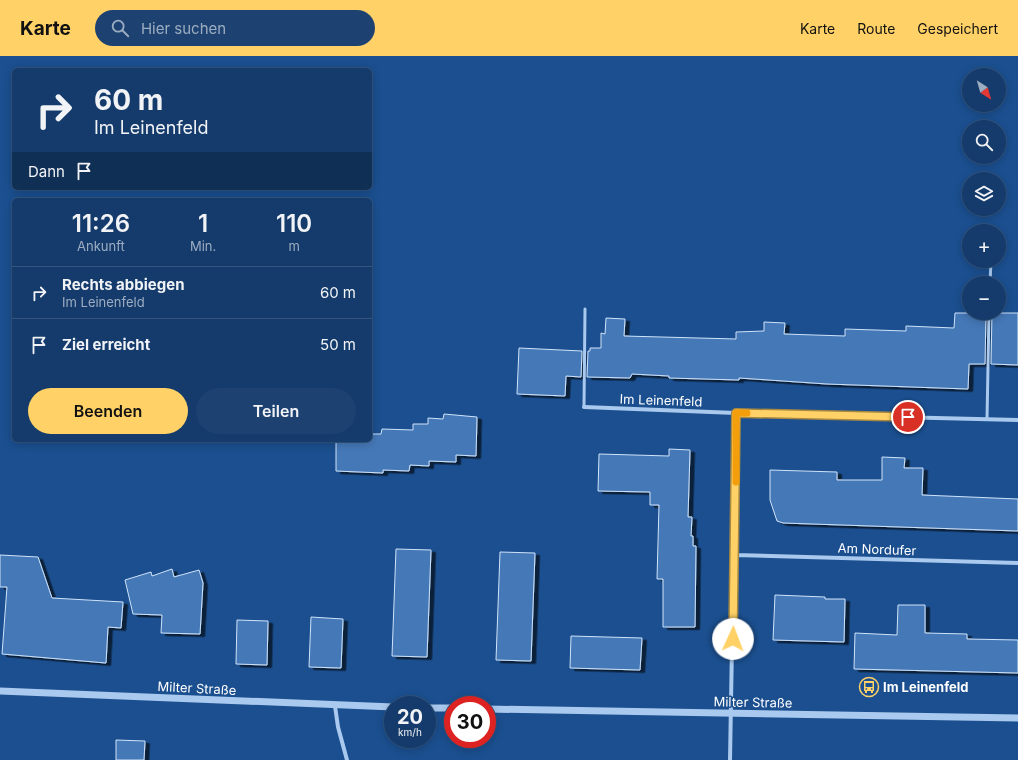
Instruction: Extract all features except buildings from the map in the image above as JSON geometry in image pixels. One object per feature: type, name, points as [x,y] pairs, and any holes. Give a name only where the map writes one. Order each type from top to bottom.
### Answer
[{"type":"street","name":"Im Leinenfeld","points":[[584,407],[736,413],[1018,420]]},
{"type":"street","points":[[730,760],[735,555],[736,413]]},
{"type":"street","name":"Am Nordufer","points":[[735,555],[1018,563]]},
{"type":"street","name":"Milter Straße","points":[[0,691],[384,707]]},
{"type":"street","points":[[335,706],[338,727],[347,760]]},
{"type":"street","name":"Milter Straße","points":[[496,709],[1018,718]]},
{"type":"lane","points":[[584,407],[585,309]]},
{"type":"lane","points":[[987,419],[989,320]]},
{"type":"slow traffic","points":[[736,482],[736,413],[747,413]]},
{"type":"place","name":"Im Leinenfeld","points":[[869,687]]},
{"type":"route","points":[[733,639],[736,413],[908,417]]}]
